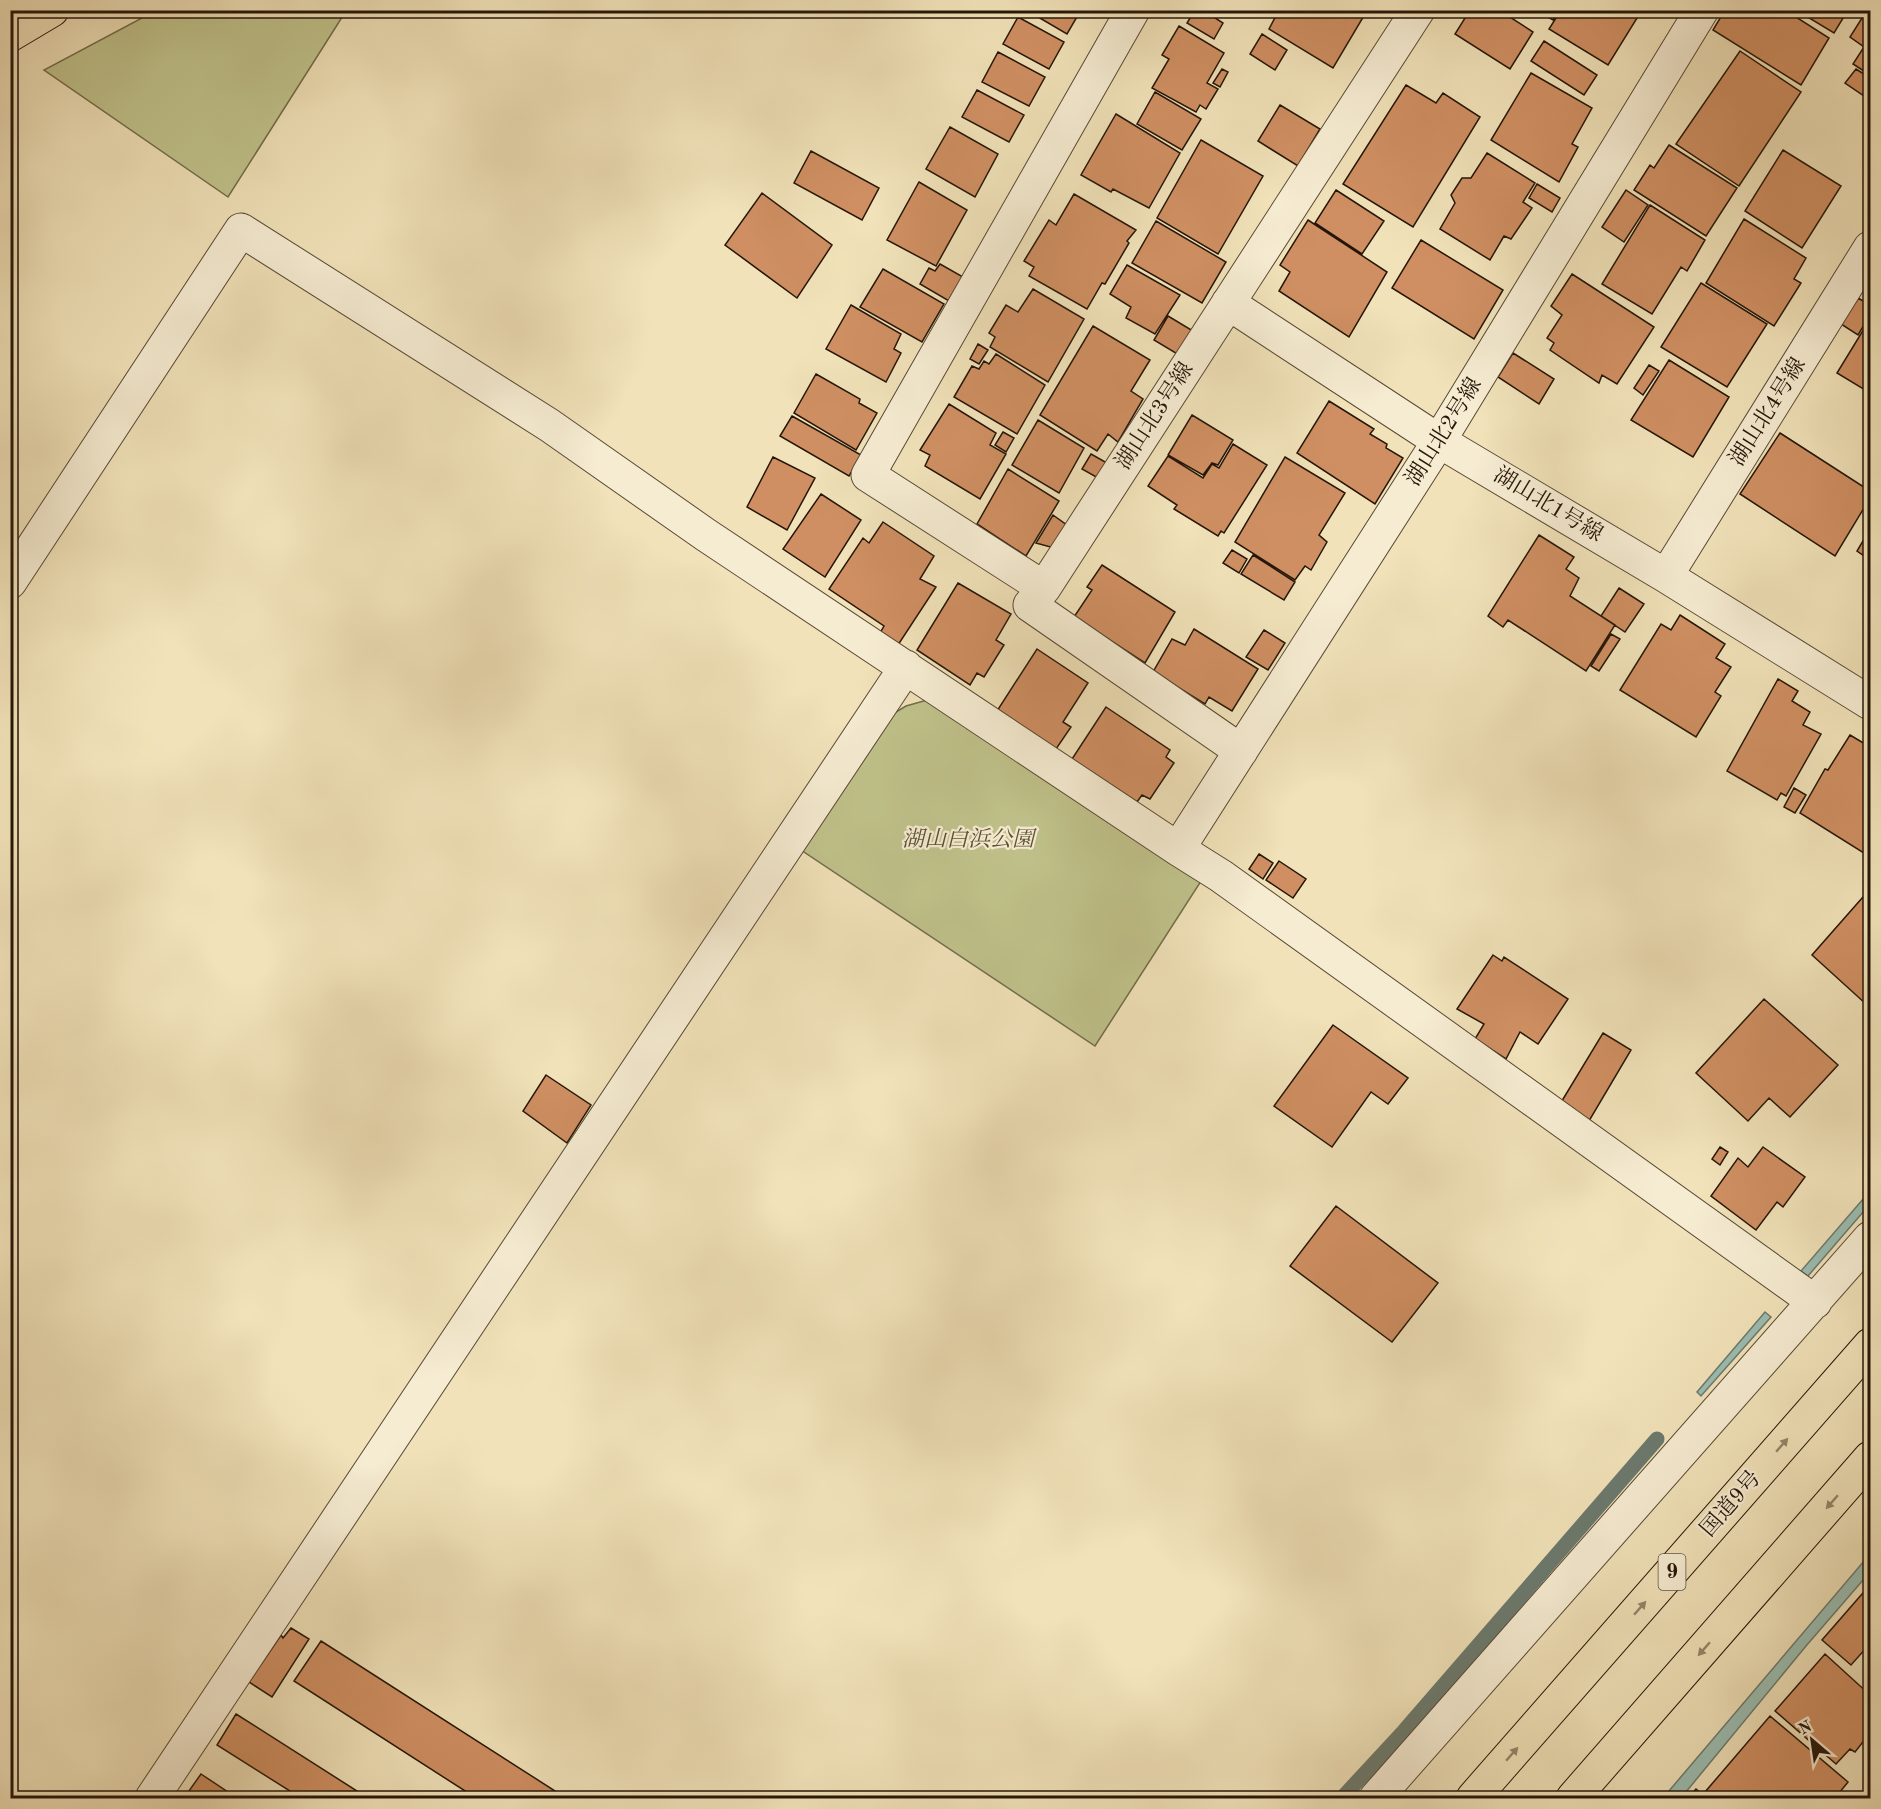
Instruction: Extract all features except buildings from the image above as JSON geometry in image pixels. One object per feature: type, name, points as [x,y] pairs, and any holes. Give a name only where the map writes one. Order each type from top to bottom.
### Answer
[{"type":"main road","points":[[10,35],[52,10]]},
{"type":"main road","name":"国道9号","points":[[1473,1798],[1870,1345]]},
{"type":"main road","points":[[1573,1798],[1870,1458]]},
{"type":"street","points":[[1044,588],[868,475],[1133,10]]},
{"type":"street","name":"湖山北3号線","points":[[1241,751],[1030,605],[1044,588],[1418,10]]},
{"type":"street","name":"湖山北2号線","points":[[1178,849],[1439,441],[1702,10]]},
{"type":"street","points":[[10,582],[241,230],[549,425],[706,534],[1221,876],[1815,1302]]},
{"type":"street","name":"湖山北4号線","points":[[1666,576],[1870,248]]},
{"type":"street","name":"湖山北1号線","points":[[1228,303],[1439,441],[1666,576],[1870,703]]},
{"type":"street","points":[[152,1798],[906,667]]},
{"type":"street","points":[[1376,1798],[1870,1238]]},
{"type":"green space","points":[[155,11],[346,11],[228,197],[44,70]]},
{"type":"green space","name":"湖山白浜公園","points":[[927,700],[1203,878],[1095,1046],[801,850],[886,718],[906,706]]},
{"type":"water","points":[[1870,1191],[1870,1204],[1808,1276],[1801,1271]]},
{"type":"water","points":[[1765,1312],[1771,1317],[1701,1396],[1697,1392]]},
{"type":"water","points":[[1870,1554],[1870,1572],[1681,1798],[1663,1798]]},
{"type":"waterway","points":[[1342,1798],[1404,1731],[1657,1439]]}]
